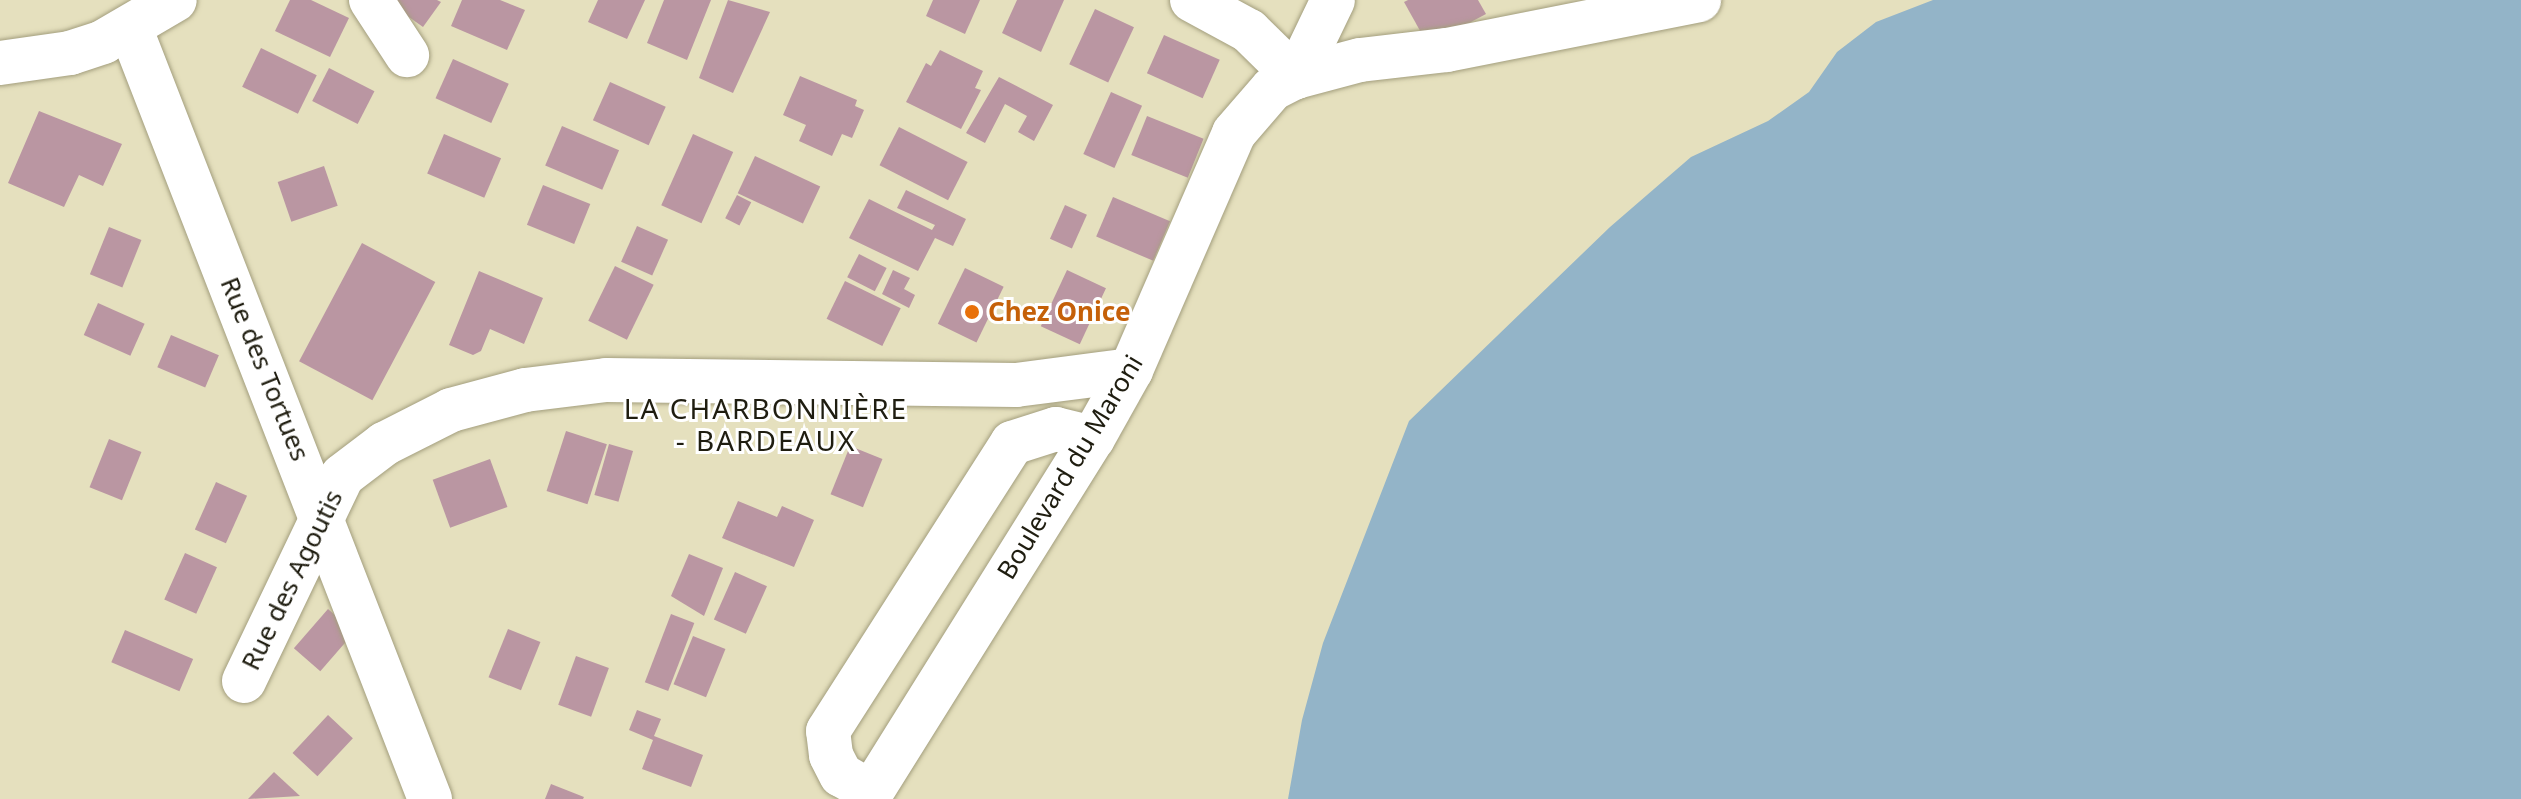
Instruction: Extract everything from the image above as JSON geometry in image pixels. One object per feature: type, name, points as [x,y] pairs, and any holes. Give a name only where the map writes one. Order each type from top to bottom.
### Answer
[{"type":"street","points":[[0,63],[70,53],[131,30],[175,0]]},
{"type":"street","points":[[371,0],[407,55]]},
{"type":"street","points":[[1192,0],[1249,31],[1296,77],[1333,0]]},
{"type":"street","name":"Boulevard du Maroni","points":[[869,795],[1093,438],[1131,370],[1234,133],[1272,89],[1296,77],[1360,60],[1447,50],[1699,0]]},
{"type":"street","name":"Rue des Tortues","points":[[131,30],[323,513],[430,799]]},
{"type":"street","name":"Rue des Agoutis","points":[[244,681],[342,476],[384,444],[451,410],[525,390],[653,379],[1016,385],[1131,370]]},
{"type":"street","points":[[869,795],[841,775],[831,755],[828,731],[1012,443],[1056,429],[1093,438]]},
{"type":"water","points":[[1933,0],[2521,0],[2521,799],[1288,799],[1302,720],[1323,643],[1409,421],[1610,227],[1691,157],[1768,121],[1809,92],[1837,52],[1876,22]]},
{"type":"building","points":[[290,0],[311,0],[349,18],[330,57],[275,31]]},
{"type":"building","points":[[395,0],[441,2],[423,27],[392,5]]},
{"type":"building","points":[[462,0],[500,0],[525,10],[507,50],[451,26]]},
{"type":"building","points":[[598,0],[645,0],[627,39],[588,22]]},
{"type":"building","points":[[664,0],[711,0],[687,60],[647,43]]},
{"type":"building","points":[[728,0],[770,12],[733,93],[699,78]]},
{"type":"building","points":[[933,0],[980,0],[965,34],[926,16]]},
{"type":"building","points":[[1017,0],[1064,0],[1041,52],[1002,33]]},
{"type":"building","points":[[1478,0],[1486,14],[1428,45],[1404,2]]},
{"type":"building","points":[[1095,9],[1134,27],[1108,82],[1069,64]]},
{"type":"building","points":[[1164,35],[1220,60],[1203,98],[1147,73]]},
{"type":"building","points":[[261,48],[317,75],[298,114],[242,87]]},
{"type":"building","points":[[940,50],[983,71],[975,88],[981,90],[961,129],[906,102],[926,63],[931,66]]},
{"type":"building","points":[[453,59],[509,84],[491,123],[436,98]]},
{"type":"building","points":[[329,68],[374,91],[358,124],[312,101]]},
{"type":"building","points":[[800,76],[857,100],[855,106],[864,110],[852,138],[842,134],[832,156],[799,141],[806,125],[783,115]]},
{"type":"building","points":[[999,77],[1053,105],[1034,141],[1018,132],[1027,116],[1005,104],[985,143],[966,133]]},
{"type":"building","points":[[610,82],[666,107],[649,145],[593,120]]},
{"type":"building","points":[[1111,92],[1142,106],[1114,168],[1083,154]]},
{"type":"building","points":[[39,111],[122,144],[103,186],[79,175],[64,207],[8,183]]},
{"type":"building","points":[[1147,116],[1204,139],[1188,178],[1131,155]]},
{"type":"building","points":[[562,126],[619,150],[602,190],[545,166]]},
{"type":"building","points":[[899,127],[968,162],[948,200],[879,165]]},
{"type":"building","points":[[444,134],[501,158],[484,198],[427,174]]},
{"type":"building","points":[[693,134],[733,152],[701,223],[661,205]]},
{"type":"building","points":[[755,156],[820,186],[803,224],[738,193]]},
{"type":"building","points":[[324,166],[338,206],[291,222],[278,182]]},
{"type":"building","points":[[543,185],[590,204],[574,244],[527,225]]},
{"type":"building","points":[[906,190],[966,219],[953,246],[935,238],[918,271],[849,238],[869,199],[932,230],[935,225],[897,208]]},
{"type":"building","points":[[737,195],[751,202],[739,225],[725,218]]},
{"type":"building","points":[[1113,197],[1170,221],[1153,261],[1096,237]]},
{"type":"building","points":[[1065,205],[1087,215],[1072,249],[1050,239]]},
{"type":"building","points":[[637,226],[668,240],[652,275],[621,262]]},
{"type":"building","points":[[109,227],[141,240],[122,287],[90,274]]},
{"type":"building","points":[[362,243],[435,282],[372,400],[299,361]]},
{"type":"building","points":[[859,254],[887,268],[875,291],[847,277]]},
{"type":"building","points":[[615,266],[654,285],[627,340],[588,321]]},
{"type":"building","points":[[965,268],[1004,287],[976,343],[938,324]]},
{"type":"building","points":[[893,270],[910,278],[904,289],[915,295],[909,308],[882,294]]},
{"type":"building","points":[[1067,270],[1106,288],[1080,344],[1041,326]]},
{"type":"building","points":[[479,271],[543,298],[524,344],[490,329],[481,351],[473,355],[449,345]]},
{"type":"building","points":[[845,281],[901,308],[882,346],[827,319]]},
{"type":"building","points":[[98,303],[145,324],[130,356],[84,335]]},
{"type":"building","points":[[171,335],[219,355],[205,388],[157,367]]},
{"type":"building","points":[[566,431],[607,444],[587,504],[547,491]]},
{"type":"building","points":[[109,439],[141,452],[122,500],[90,487]]},
{"type":"building","points":[[609,444],[633,451],[618,502],[594,495]]},
{"type":"building","points":[[850,446],[882,459],[863,507],[831,494]]},
{"type":"building","points":[[490,459],[507,507],[450,528],[433,480]]},
{"type":"building","points":[[216,482],[247,496],[226,543],[195,530]]},
{"type":"building","points":[[738,501],[777,517],[782,506],[814,520],[794,567],[722,538]]},
{"type":"building","points":[[185,553],[217,567],[196,614],[164,600]]},
{"type":"building","points":[[689,554],[723,568],[704,616],[671,596]]},
{"type":"building","points":[[735,572],[767,586],[746,634],[714,620]]},
{"type":"building","points":[[328,609],[354,632],[320,671],[294,648]]},
{"type":"building","points":[[671,614],[694,623],[668,691],[645,682]]},
{"type":"building","points":[[508,629],[540,642],[521,690],[489,677]]},
{"type":"building","points":[[125,630],[193,659],[179,691],[111,662]]},
{"type":"building","points":[[693,636],[725,649],[706,697],[674,684]]},
{"type":"building","points":[[576,656],[609,668],[591,717],[558,705]]},
{"type":"building","points":[[637,710],[661,719],[654,736],[703,755],[691,787],[642,769],[653,740],[629,730]]},
{"type":"building","points":[[328,715],[353,738],[317,776],[293,753]]},
{"type":"building","points":[[274,772],[300,796],[248,799]]},
{"type":"building","points":[[551,784],[584,797],[545,799]]},
{"type":"place","name":"Chez Onice","points":[[972,312]]},
{"type":"district","name":"LA CHARBONNIÈRE - BARDEAUX","points":[[766,424]]}]
